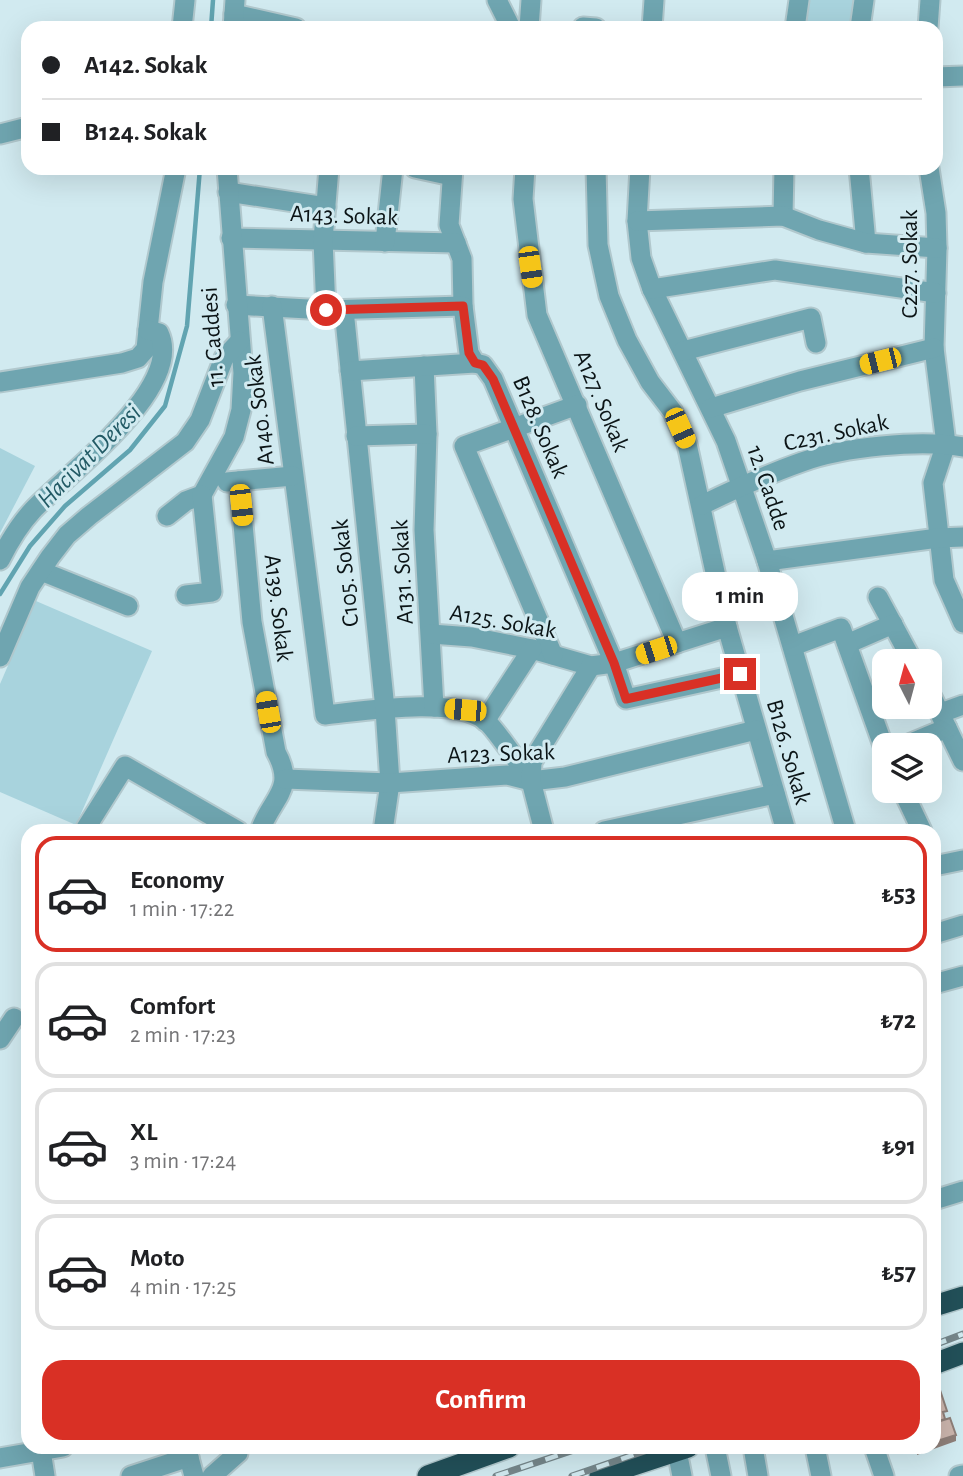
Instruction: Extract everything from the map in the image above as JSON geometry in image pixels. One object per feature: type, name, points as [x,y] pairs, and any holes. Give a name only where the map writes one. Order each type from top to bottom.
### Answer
[{"type":"highway","points":[[941,1304],[963,1297]]},
{"type":"highway","points":[[941,1361],[963,1353]]},
{"type":"highway","points":[[428,1476],[484,1454]]},
{"type":"highway","points":[[600,1476],[668,1454]]},
{"type":"street","points":[[183,21],[185,0]]},
{"type":"street","points":[[497,0],[508,21]]},
{"type":"street","points":[[530,21],[531,0]]},
{"type":"street","points":[[652,21],[654,0]]},
{"type":"street","points":[[796,21],[799,0]]},
{"type":"street","points":[[861,21],[864,0]]},
{"type":"street","points":[[928,21],[930,0]]},
{"type":"street","points":[[234,14],[265,21]]},
{"type":"street","points":[[943,77],[963,76]]},
{"type":"street","points":[[0,134],[21,129]]},
{"type":"street","points":[[0,382],[122,363],[138,358],[146,349],[153,282],[175,175]]},
{"type":"street","name":"11. Caddesi","points":[[205,489],[234,437],[241,410],[243,373],[227,175]]},
{"type":"street","name":"C105. Sokak","points":[[328,175],[323,240],[335,310],[350,370],[385,709],[390,783],[384,824]]},
{"type":"street","points":[[385,242],[392,175]]},
{"type":"street","name":"B128. Sokak","points":[[453,175],[449,225],[462,259],[463,306],[469,353],[475,363],[483,365],[489,371],[614,663],[626,699],[740,674]]},
{"type":"street","name":"A127. Sokak","points":[[525,175],[523,199],[537,315],[677,643]]},
{"type":"street","name":"B126. Sokak","points":[[596,175],[597,245],[609,296],[627,340],[650,382],[673,412],[687,444],[727,627],[784,824]]},
{"type":"street","name":"12. Cadde","points":[[640,175],[637,221],[640,258],[652,289],[726,441],[767,561],[844,824]]},
{"type":"street","points":[[783,216],[784,175]]},
{"type":"street","points":[[860,175],[866,243]]},
{"type":"street","name":"C227. Sokak","points":[[930,175],[936,213],[937,248],[934,348],[955,445]]},
{"type":"street","points":[[228,192],[326,207]]},
{"type":"street","points":[[637,221],[783,216],[819,230],[866,243],[937,248]]},
{"type":"street","name":"A143. Sokak","points":[[231,237],[456,243]]},
{"type":"street","points":[[652,289],[775,270],[936,293]]},
{"type":"street","points":[[236,304],[335,310],[463,306]]},
{"type":"street","name":"A140. Sokak","points":[[272,306],[325,715],[385,709]]},
{"type":"street","points":[[683,351],[811,318],[816,343]]},
{"type":"street","points":[[0,560],[10,540],[30,513],[124,425],[144,400],[155,378],[163,342],[159,333],[148,330]]},
{"type":"street","points":[[0,657],[30,587],[41,570],[74,528],[186,442],[200,420],[224,358],[240,341]]},
{"type":"street","points":[[711,408],[800,381],[934,348]]},
{"type":"street","points":[[350,370],[475,363]]},
{"type":"street","name":"A131. Sokak","points":[[424,366],[427,434],[424,530],[434,707]]},
{"type":"street","points":[[553,655],[464,446],[576,405]]},
{"type":"street","points":[[356,436],[427,434]]},
{"type":"street","name":"C231. Sokak","points":[[702,505],[740,486],[805,461],[908,443],[955,445]]},
{"type":"street","points":[[955,445],[933,483],[944,580],[963,623]]},
{"type":"street","points":[[167,516],[205,489],[239,481],[293,476]]},
{"type":"street","name":"A139. Sokak","points":[[239,481],[252,622],[276,752],[284,766],[285,779]]},
{"type":"street","points":[[186,595],[212,592],[205,489]]},
{"type":"street","points":[[767,561],[963,537]]},
{"type":"street","points":[[41,570],[128,606]]},
{"type":"street","points":[[878,597],[906,649]]},
{"type":"street","points":[[847,644],[892,624]]},
{"type":"street","name":"A125. Sokak","points":[[431,634],[472,637],[532,649],[591,666],[614,663],[727,627]]},
{"type":"street","points":[[793,646],[841,628],[879,733]]},
{"type":"street","points":[[485,721],[532,649]]},
{"type":"street","points":[[542,824],[531,780],[532,762],[591,666]]},
{"type":"street","points":[[924,733],[963,705]]},
{"type":"street","points":[[385,709],[434,707],[465,710],[485,721],[531,780]]},
{"type":"street","points":[[942,716],[963,761]]},
{"type":"street","name":"A123. Sokak","points":[[285,779],[390,783],[507,775],[531,780],[565,777],[756,730]]},
{"type":"street","points":[[89,824],[125,766],[227,824]]},
{"type":"street","points":[[262,824],[266,813],[280,797],[285,779]]},
{"type":"street","points":[[666,824],[775,794]]},
{"type":"street","points":[[909,803],[919,824]]},
{"type":"street","points":[[941,862],[963,860]]},
{"type":"street","points":[[941,932],[963,925]]},
{"type":"street","points":[[941,982],[963,975]]},
{"type":"street","points":[[0,1039],[14,1018]]},
{"type":"street","points":[[941,1198],[963,1191]]},
{"type":"street","points":[[0,1458],[23,1454]]},
{"type":"street","points":[[41,1454],[45,1476]]},
{"type":"street","points":[[212,1476],[236,1454]]},
{"type":"street","points":[[682,1476],[683,1454]]},
{"type":"street","points":[[716,1454],[721,1476]]},
{"type":"street","points":[[753,1454],[758,1476]]},
{"type":"street","points":[[816,1454],[821,1476]]},
{"type":"street","points":[[876,1454],[884,1476]]},
{"type":"street","points":[[131,1476],[190,1460]]},
{"type":"shaded area","points":[[809,0],[854,0],[852,21],[806,21]]},
{"type":"shaded area","points":[[0,448],[35,466],[0,533]]},
{"type":"shaded area","points":[[36,601],[152,651],[76,824],[0,792],[0,684]]},
{"type":"building","points":[[941,1393],[947,1411],[943,1412],[945,1419],[941,1420]]},
{"type":"building","points":[[950,1418],[956,1435],[941,1440],[941,1421]]},
{"type":"waterway","name":"Hacivat Deresi","points":[[212,21],[213,0]]},
{"type":"waterway","name":"Hacivat Deresi","points":[[0,594],[30,546],[65,506],[130,450],[165,406],[187,326],[199,175]]},
{"type":"railway","points":[[941,1342],[963,1334]]},
{"type":"railway","points":[[496,1476],[562,1454]]},
{"type":"railway","points":[[572,1476],[636,1454]]},
{"type":"route","points":[[326,310],[463,306],[469,353],[475,363],[483,365],[489,371],[493,379],[614,663],[626,699],[740,674]]}]
